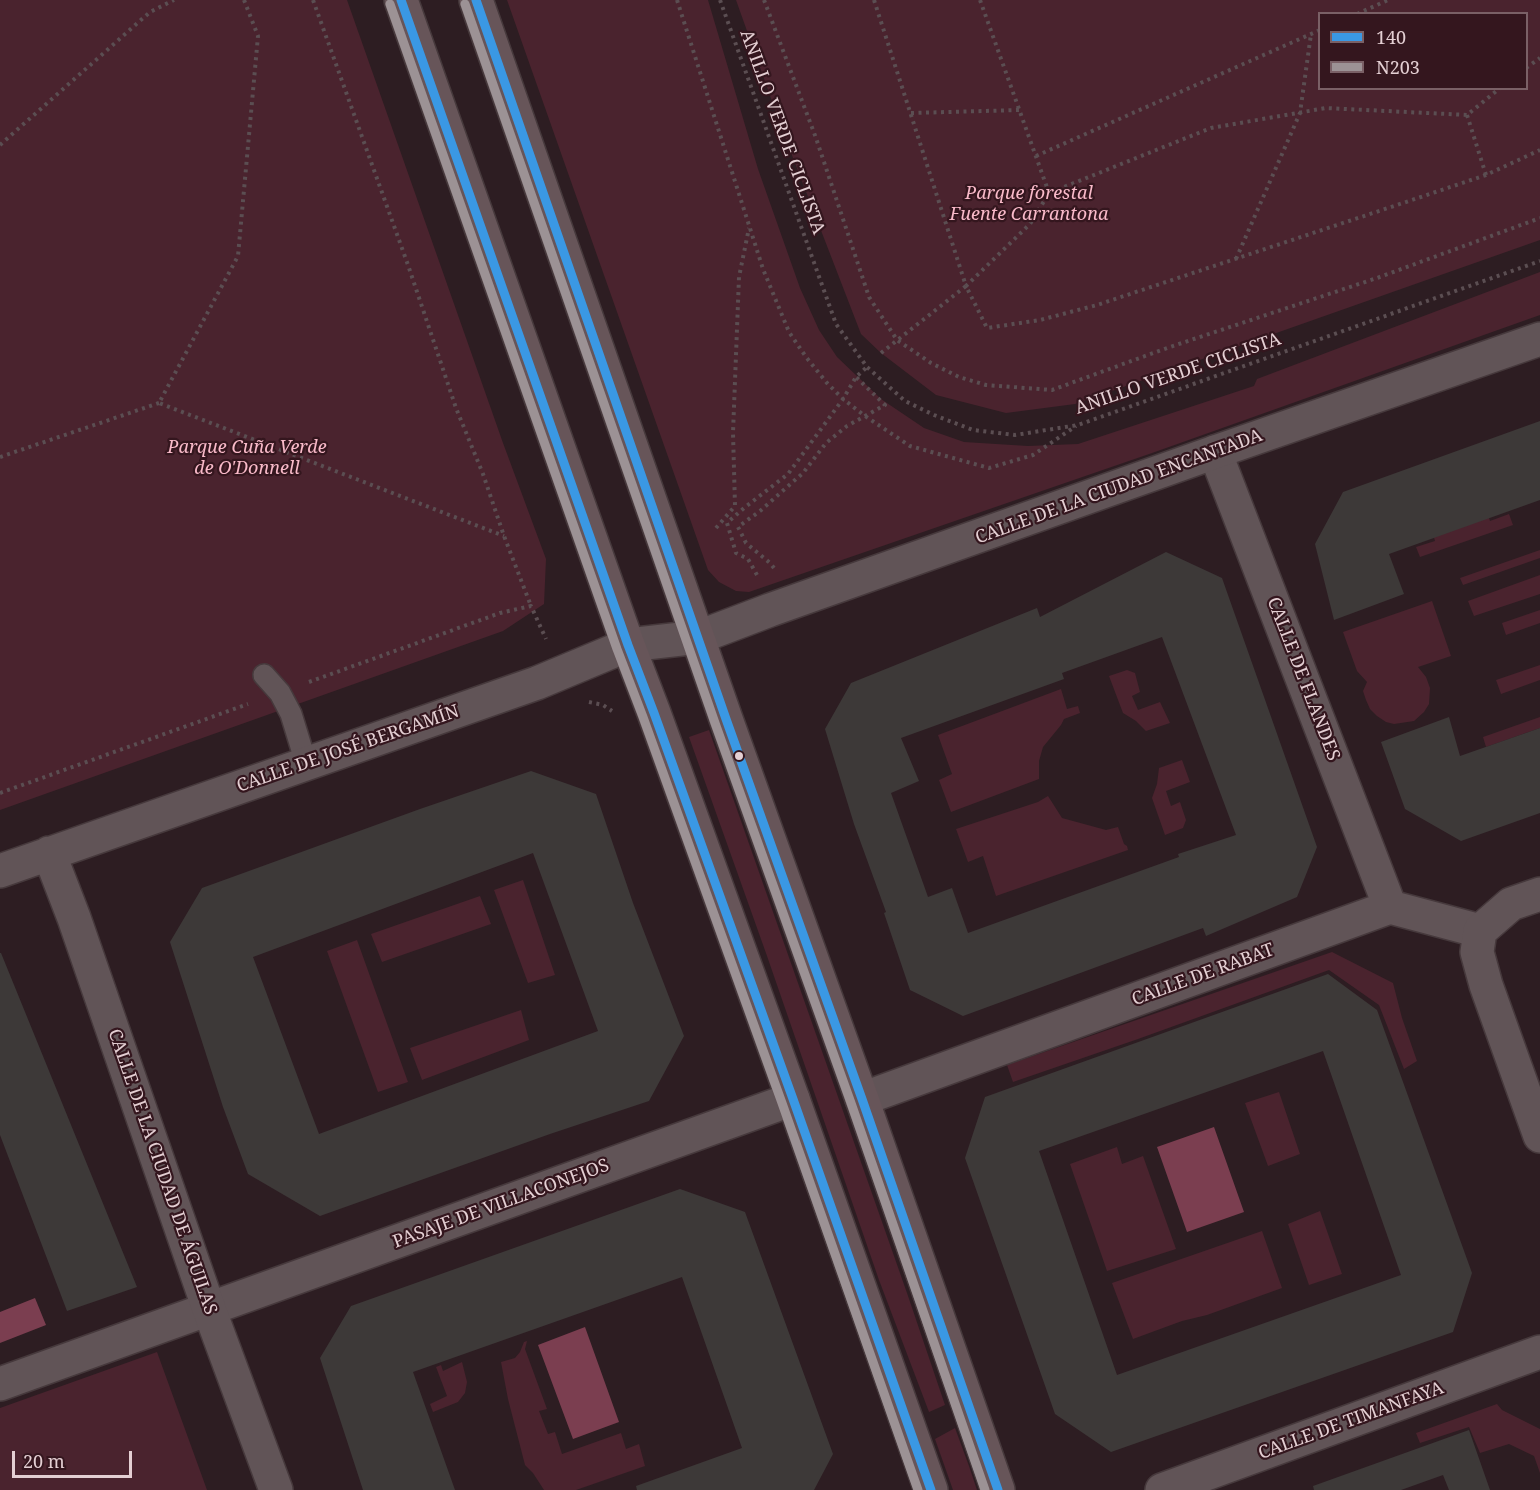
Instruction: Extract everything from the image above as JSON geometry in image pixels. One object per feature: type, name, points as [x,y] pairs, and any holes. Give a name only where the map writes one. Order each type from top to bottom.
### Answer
[{"type":"main road","points":[[401,0],[628,645],[794,1099],[931,1490]]},
{"type":"main road","points":[[476,0],[998,1490]]},
{"type":"street","name":"CALLE DE LA CIUDAD ENCANTADA","points":[[699,637],[1215,452],[1540,339]]},
{"type":"street","name":"CALLE DE FLANDES","points":[[1215,452],[1390,907]]},
{"type":"street","name":"CALLE DE JOSÉ BERGAMÍN","points":[[0,871],[537,683],[628,645],[699,637]]},
{"type":"street","name":"CALLE DE LA CIUDAD DE ÁGUILAS","points":[[50,853],[209,1309],[276,1490]]},
{"type":"street","points":[[1540,894],[1511,904],[1480,931],[1477,952],[1486,985],[1540,1136]]},
{"type":"street","points":[[1390,907],[1480,931]]},
{"type":"street","name":"CALLE DE RABAT","points":[[862,1099],[1390,907]]},
{"type":"street","name":"PASAJE DE VILLACONEJOS","points":[[0,1384],[794,1099]]},
{"type":"street","name":"CALLE DE TIMANFAYA","points":[[1162,1490],[1540,1352]]},
{"type":"lane","points":[[264,675],[280,693],[291,714],[306,763]]},
{"type":"path","points":[[0,146],[150,12],[174,0]]},
{"type":"path","points":[[159,402],[238,256],[258,36],[244,0]]},
{"type":"path","points":[[313,0],[408,265],[456,408],[483,474],[531,606]]},
{"type":"path","points":[[677,0],[763,269],[789,332],[827,383],[865,416],[910,446],[989,468],[1033,455],[1078,425]]},
{"type":"path","name":"ANILLO VERDE CICLISTA","points":[[720,0],[836,324],[867,367],[905,401],[933,415],[973,430],[1015,435],[1078,425],[1540,261]]},
{"type":"path","points":[[765,0],[816,138],[869,297],[897,340],[931,363],[959,377],[986,385],[1052,390],[1167,348],[1377,278],[1540,218]]},
{"type":"path","points":[[874,0],[966,286],[987,328],[1040,320],[1097,306],[1486,175],[1540,150]]},
{"type":"path","points":[[980,0],[1049,193]]},
{"type":"path","points":[[1361,12],[1388,0]]},
{"type":"path","points":[[1036,156],[1318,31]]},
{"type":"path","points":[[1235,260],[1300,113],[1311,34]]},
{"type":"path","points":[[1528,67],[1540,58]]},
{"type":"path","points":[[881,353],[966,286],[1030,224],[1049,193],[1211,128],[1326,108],[1467,115],[1498,90]]},
{"type":"path","points":[[911,113],[1020,110]]},
{"type":"path","points":[[1467,115],[1486,175]]},
{"type":"path","points":[[716,528],[735,506],[733,433],[739,277],[749,226]]},
{"type":"path","points":[[760,584],[757,573],[748,558],[736,553],[727,523],[788,474],[843,399],[856,377],[867,367]]},
{"type":"path","points":[[776,572],[770,563],[746,543],[738,527],[803,473],[826,442],[847,426],[885,405],[856,377]]},
{"type":"path","points":[[0,457],[159,402],[504,536]]},
{"type":"path","points":[[582,701],[603,705],[616,713]]},
{"type":"green space","name":"Parque Cuña Verde de O'Donnell","points":[[0,0],[347,0],[546,559],[544,604],[503,631],[0,810]]},
{"type":"green space","points":[[507,0],[708,0],[758,169],[800,288],[819,330],[837,357],[881,399],[924,428],[964,442],[1028,446],[1078,444],[1254,386],[1257,379],[1540,272],[1540,315],[1152,453],[749,592],[736,591],[719,582],[708,570]]},
{"type":"green space","name":"Parque forestal Fuente Carrantona","points":[[736,0],[1540,0],[1540,240],[1075,404],[1006,413],[936,395],[881,353],[861,334],[783,132]]},
{"type":"green space","points":[[1509,514],[1513,525],[1420,557],[1416,547],[1435,541],[1433,534],[1488,515],[1490,521]]},
{"type":"green space","points":[[1540,550],[1540,558],[1463,585],[1460,578]]},
{"type":"green space","points":[[1540,575],[1540,594],[1474,616],[1468,601]]},
{"type":"green space","points":[[1432,601],[1451,656],[1418,667],[1426,677],[1430,688],[1429,704],[1424,712],[1414,721],[1394,724],[1386,722],[1370,709],[1363,691],[1367,682],[1357,671],[1343,632]]},
{"type":"green space","points":[[1540,610],[1540,623],[1506,635],[1502,623]]},
{"type":"green space","points":[[1540,665],[1540,680],[1501,694],[1496,680]]},
{"type":"green space","points":[[1127,670],[1135,673],[1140,692],[1132,696],[1138,710],[1160,702],[1170,723],[1146,731],[1123,713],[1109,676]]},
{"type":"green space","points":[[1061,689],[1067,709],[1078,706],[1080,713],[1064,719],[1043,747],[1039,761],[1039,779],[951,812],[939,780],[952,774],[938,735]]},
{"type":"green space","points":[[1540,717],[1540,728],[1486,747],[1483,737]]},
{"type":"green space","points":[[709,730],[945,1405],[929,1412],[879,1280],[689,737]]},
{"type":"green space","points":[[1182,760],[1190,782],[1166,791],[1171,806],[1180,802],[1186,820],[1183,828],[1165,835],[1152,798],[1159,768]]},
{"type":"green space","points":[[1048,796],[1062,818],[1106,830],[1118,827],[1128,850],[996,896],[983,856],[968,862],[956,829],[1038,802]]},
{"type":"green space","points":[[523,880],[555,975],[528,983],[494,890]]},
{"type":"green space","points":[[480,896],[491,924],[382,962],[371,934]]},
{"type":"green space","points":[[357,940],[408,1082],[378,1092],[327,951]]},
{"type":"green space","points":[[1332,952],[1393,983],[1417,1061],[1404,1069],[1379,1005],[1329,970],[1013,1082],[1007,1065]]},
{"type":"green space","points":[[521,1010],[529,1040],[422,1080],[410,1048]]},
{"type":"green space","points":[[1279,1092],[1300,1154],[1268,1166],[1245,1103]]},
{"type":"green space","points":[[1117,1147],[1122,1164],[1143,1156],[1176,1249],[1107,1271],[1070,1164]]},
{"type":"green space","points":[[1320,1211],[1342,1274],[1309,1285],[1288,1224]]},
{"type":"green space","points":[[1262,1231],[1282,1288],[1133,1339],[1112,1283]]},
{"type":"green space","points":[[527,1341],[525,1349],[547,1409],[539,1411],[548,1434],[555,1432],[562,1454],[621,1433],[626,1449],[639,1444],[645,1466],[576,1490],[544,1490],[525,1465],[501,1362],[515,1358],[524,1342]]},
{"type":"green space","points":[[157,1352],[207,1490],[0,1490],[0,1408]]},
{"type":"green space","points":[[462,1362],[467,1382],[465,1393],[458,1402],[433,1412],[430,1404],[447,1396],[436,1367],[441,1365],[443,1371]]},
{"type":"green space","points":[[1497,1404],[1502,1410],[1540,1429],[1540,1473],[1534,1456],[1509,1444],[1480,1453],[1469,1427],[1420,1443],[1416,1433]]},
{"type":"green space","points":[[955,1428],[977,1490],[953,1490],[935,1439]]},
{"type":"shaded area","points":[[1214,1127],[1244,1212],[1187,1232],[1157,1147]]},
{"type":"shaded area","points":[[35,1298],[46,1325],[0,1343],[0,1312]]},
{"type":"shaded area","points":[[585,1327],[619,1422],[573,1439],[538,1345]]},
{"type":"building","points":[[1540,421],[1540,500],[1389,554],[1404,594],[1334,620],[1315,544],[1343,492]]},
{"type":"building","points":[[1166,552],[1222,578],[1317,847],[1297,897],[1206,936],[1203,928],[963,1016],[910,990],[884,913],[886,912],[854,824],[825,729],[851,683],[1037,608],[1040,617]],"holes":[[[1162,637],[1236,835],[1178,854],[1179,857],[968,933],[952,888],[928,897],[891,793],[919,781],[901,738],[1064,679],[1062,673]]]},
{"type":"building","points":[[1449,717],[1460,756],[1540,728],[1540,813],[1461,841],[1405,809],[1381,742]]},
{"type":"building","points":[[531,771],[596,794],[633,903],[684,1036],[649,1101],[320,1216],[248,1174],[223,1107],[170,942],[202,888]],"holes":[[[533,853],[598,1031],[319,1134],[253,957]]]},
{"type":"building","points":[[0,953],[137,1287],[67,1311],[0,1135]]},
{"type":"building","points":[[1328,974],[1377,1010],[1472,1273],[1453,1332],[1111,1452],[1055,1414],[965,1158],[985,1097]],"holes":[[[1323,1051],[1401,1275],[1117,1375],[1039,1151]]]},
{"type":"building","points":[[680,1189],[745,1212],[833,1454],[814,1490],[637,1490],[636,1486],[742,1448],[682,1277],[413,1372],[455,1490],[363,1490],[320,1358],[351,1306]]},
{"type":"building","points":[[1469,1430],[1490,1490],[1449,1490],[1443,1475],[1401,1490],[1314,1490],[1313,1486]]},
{"type":"transit line","name":"140","points":[[401,0],[628,645],[793,1099],[931,1490]]},
{"type":"transit line","name":"140","points":[[476,0],[998,1490]]},
{"type":"transit line","name":"N203","points":[[390,4],[617,649],[782,1103],[918,1490]]},
{"type":"transit line","name":"N203","points":[[465,4],[985,1490]]}]
